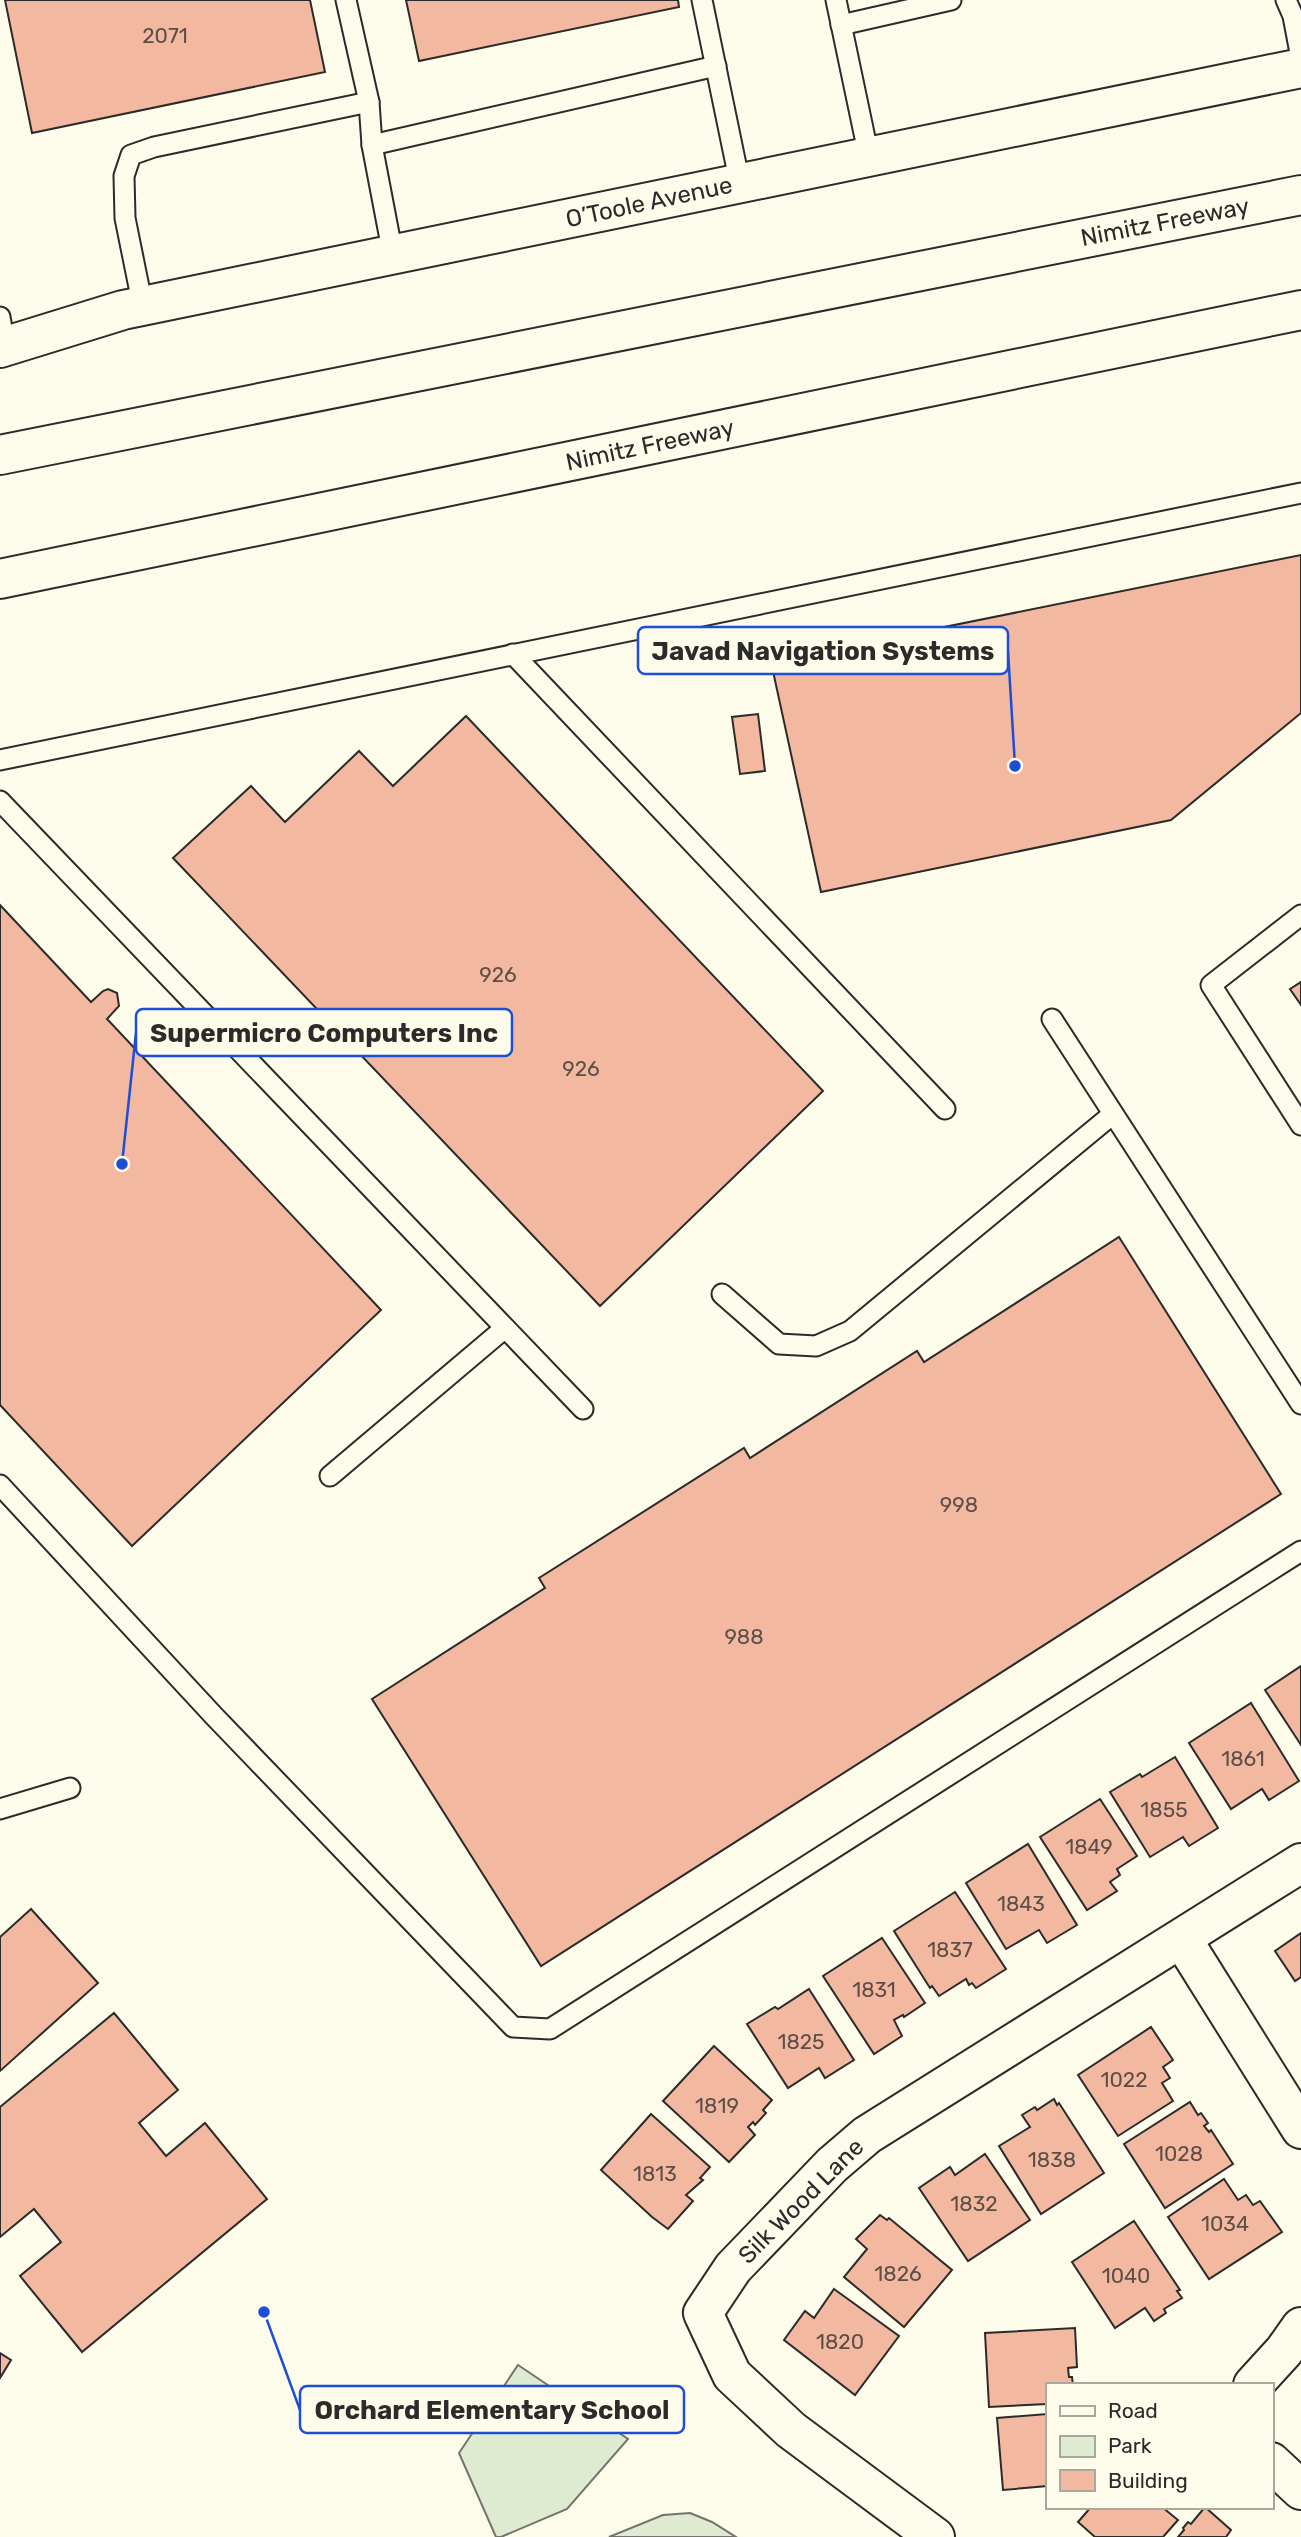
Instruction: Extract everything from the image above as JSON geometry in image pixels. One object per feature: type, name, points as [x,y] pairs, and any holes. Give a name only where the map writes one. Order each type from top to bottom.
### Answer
[{"type":"main road","name":"O’Toole Avenue","points":[[2,337],[1301,68]]},
{"type":"main road","name":"Nimitz Freeway","points":[[0,454],[1301,195]]},
{"type":"main road","name":"Nimitz Freeway","points":[[0,579],[1301,310]]},
{"type":"main road","name":"Silk Wood Lane","points":[[935,2537],[791,2430],[732,2375],[702,2313],[733,2269],[832,2165],[867,2135],[1301,1863]]},
{"type":"main road","points":[[1182,1939],[1301,2129]]},
{"type":"main road","points":[[1255,2383],[1284,2351],[1301,2327]]},
{"type":"main road","points":[[1273,2464],[1301,2490]]},
{"type":"lane","points":[[346,0],[369,102],[372,145],[393,255]]},
{"type":"lane","points":[[702,0],[740,184]]},
{"type":"lane","points":[[836,0],[869,157]]},
{"type":"lane","points":[[841,25],[951,0]]},
{"type":"lane","points":[[1286,0],[1293,16],[1301,58]]},
{"type":"lane","points":[[372,145],[716,65]]},
{"type":"lane","points":[[143,307],[125,218],[124,176],[131,155],[154,147],[369,102]]},
{"type":"lane","points":[[0,760],[1301,493]]},
{"type":"lane","points":[[513,654],[945,1109]]},
{"type":"lane","points":[[0,801],[583,1409]]},
{"type":"lane","points":[[1301,915],[1211,985],[1301,1125]]},
{"type":"lane","points":[[1052,1019],[1301,1404]]},
{"type":"lane","points":[[722,1294],[779,1344],[816,1346],[850,1331],[1113,1114]]},
{"type":"lane","points":[[330,1476],[505,1328]]},
{"type":"lane","points":[[0,1485],[214,1716],[513,2026],[550,2029],[1301,1550]]},
{"type":"lane","points":[[0,1809],[69,1788]]},
{"type":"green space","points":[[518,2365],[628,2439],[567,2509],[496,2537],[459,2453]]},
{"type":"green space","points":[[690,2513],[712,2522],[736,2537],[609,2537],[663,2515]]},
{"type":"building","points":[[5,0],[310,0],[325,72],[32,133]]},
{"type":"building","points":[[406,0],[678,0],[679,7],[419,61]]},
{"type":"building","points":[[1301,555],[1301,713],[1171,820],[821,892],[771,662]]},
{"type":"building","points":[[758,714],[765,771],[740,774],[732,717]]},
{"type":"building","points":[[466,716],[823,1091],[600,1306],[173,858],[251,786],[285,822],[359,751],[393,786]]},
{"type":"building","points":[[0,905],[91,1002],[108,989],[117,993],[119,1006],[107,1019],[381,1310],[132,1546],[0,1405]]},
{"type":"building","points":[[1301,982],[1301,1005],[1290,989]]},
{"type":"building","points":[[1119,1237],[1281,1494],[541,1966],[372,1699],[545,1588],[539,1578],[744,1448],[750,1458],[917,1351],[924,1362]]},
{"type":"building","points":[[1301,1666],[1301,1745],[1265,1690]]},
{"type":"building","points":[[1251,1703],[1299,1781],[1269,1800],[1262,1789],[1231,1809],[1189,1743]]},
{"type":"building","points":[[1175,1757],[1218,1828],[1189,1846],[1183,1837],[1150,1857],[1110,1792]]},
{"type":"building","points":[[1100,1799],[1137,1856],[1117,1869],[1120,1875],[1110,1882],[1117,1891],[1087,1910],[1040,1837]]},
{"type":"building","points":[[1028,1844],[1077,1925],[1047,1943],[1039,1930],[1006,1949],[966,1883]]},
{"type":"building","points":[[955,1892],[1006,1969],[976,1988],[972,1983],[969,1985],[966,1979],[939,1996],[932,1986],[930,1988],[894,1931]]},
{"type":"building","points":[[31,1909],[98,1983],[0,2071],[0,1937]]},
{"type":"building","points":[[1301,1933],[1301,1977],[1295,1981],[1275,1951]]},
{"type":"building","points":[[882,1938],[925,2003],[904,2017],[903,2015],[894,2020],[902,2036],[874,2054],[823,1976]]},
{"type":"building","points":[[809,1989],[854,2060],[825,2078],[819,2068],[788,2088],[747,2024],[775,2007],[778,2009]]},
{"type":"building","points":[[114,2013],[178,2090],[139,2123],[166,2156],[205,2123],[267,2199],[82,2352],[20,2276],[61,2242],[34,2209],[0,2237],[0,2107]]},
{"type":"building","points":[[1151,2027],[1173,2060],[1163,2067],[1170,2078],[1162,2083],[1173,2101],[1118,2136],[1078,2075]]},
{"type":"building","points":[[714,2046],[772,2100],[763,2110],[766,2113],[755,2125],[753,2122],[748,2127],[755,2135],[729,2162],[663,2101]]},
{"type":"building","points":[[1054,2099],[1104,2173],[1041,2214],[999,2146],[1030,2127],[1022,2115],[1035,2107],[1037,2110]]},
{"type":"building","points":[[1190,2102],[1198,2115],[1201,2113],[1208,2123],[1204,2126],[1209,2132],[1211,2130],[1233,2164],[1165,2208],[1124,2144]]},
{"type":"building","points":[[651,2114],[710,2167],[700,2178],[703,2180],[686,2195],[693,2201],[668,2229],[601,2170]]},
{"type":"building","points":[[985,2154],[1030,2220],[968,2261],[919,2188],[950,2167],[955,2175]]},
{"type":"building","points":[[1224,2179],[1238,2200],[1246,2195],[1253,2205],[1260,2201],[1282,2232],[1209,2279],[1168,2217]]},
{"type":"building","points":[[880,2215],[887,2220],[889,2218],[952,2270],[904,2327],[844,2277],[867,2249],[856,2239]]},
{"type":"building","points":[[1134,2221],[1180,2290],[1177,2291],[1182,2298],[1164,2309],[1166,2313],[1154,2321],[1145,2308],[1115,2328],[1072,2262]]},
{"type":"building","points":[[834,2289],[899,2336],[855,2395],[784,2340],[805,2311],[814,2318]]},
{"type":"building","points":[[1075,2328],[1077,2367],[1068,2368],[1073,2383],[1046,2383],[1046,2404],[989,2407],[985,2333]]},
{"type":"building","points":[[0,2353],[11,2360],[0,2378]]},
{"type":"building","points":[[1046,2414],[1046,2486],[1003,2490],[997,2418]]},
{"type":"building","points":[[1089,2509],[1164,2509],[1178,2520],[1163,2537],[1095,2537],[1078,2522]]},
{"type":"building","points":[[1203,2509],[1207,2509],[1231,2530],[1226,2537],[1178,2537],[1188,2522],[1191,2524]]},
{"type":"place","name":"Javad Navigation Systems","points":[[1015,766]]},
{"type":"place","name":"Supermicro Computers Inc","points":[[122,1164]]},
{"type":"place","name":"Orchard Elementary School","points":[[264,2312]]}]
